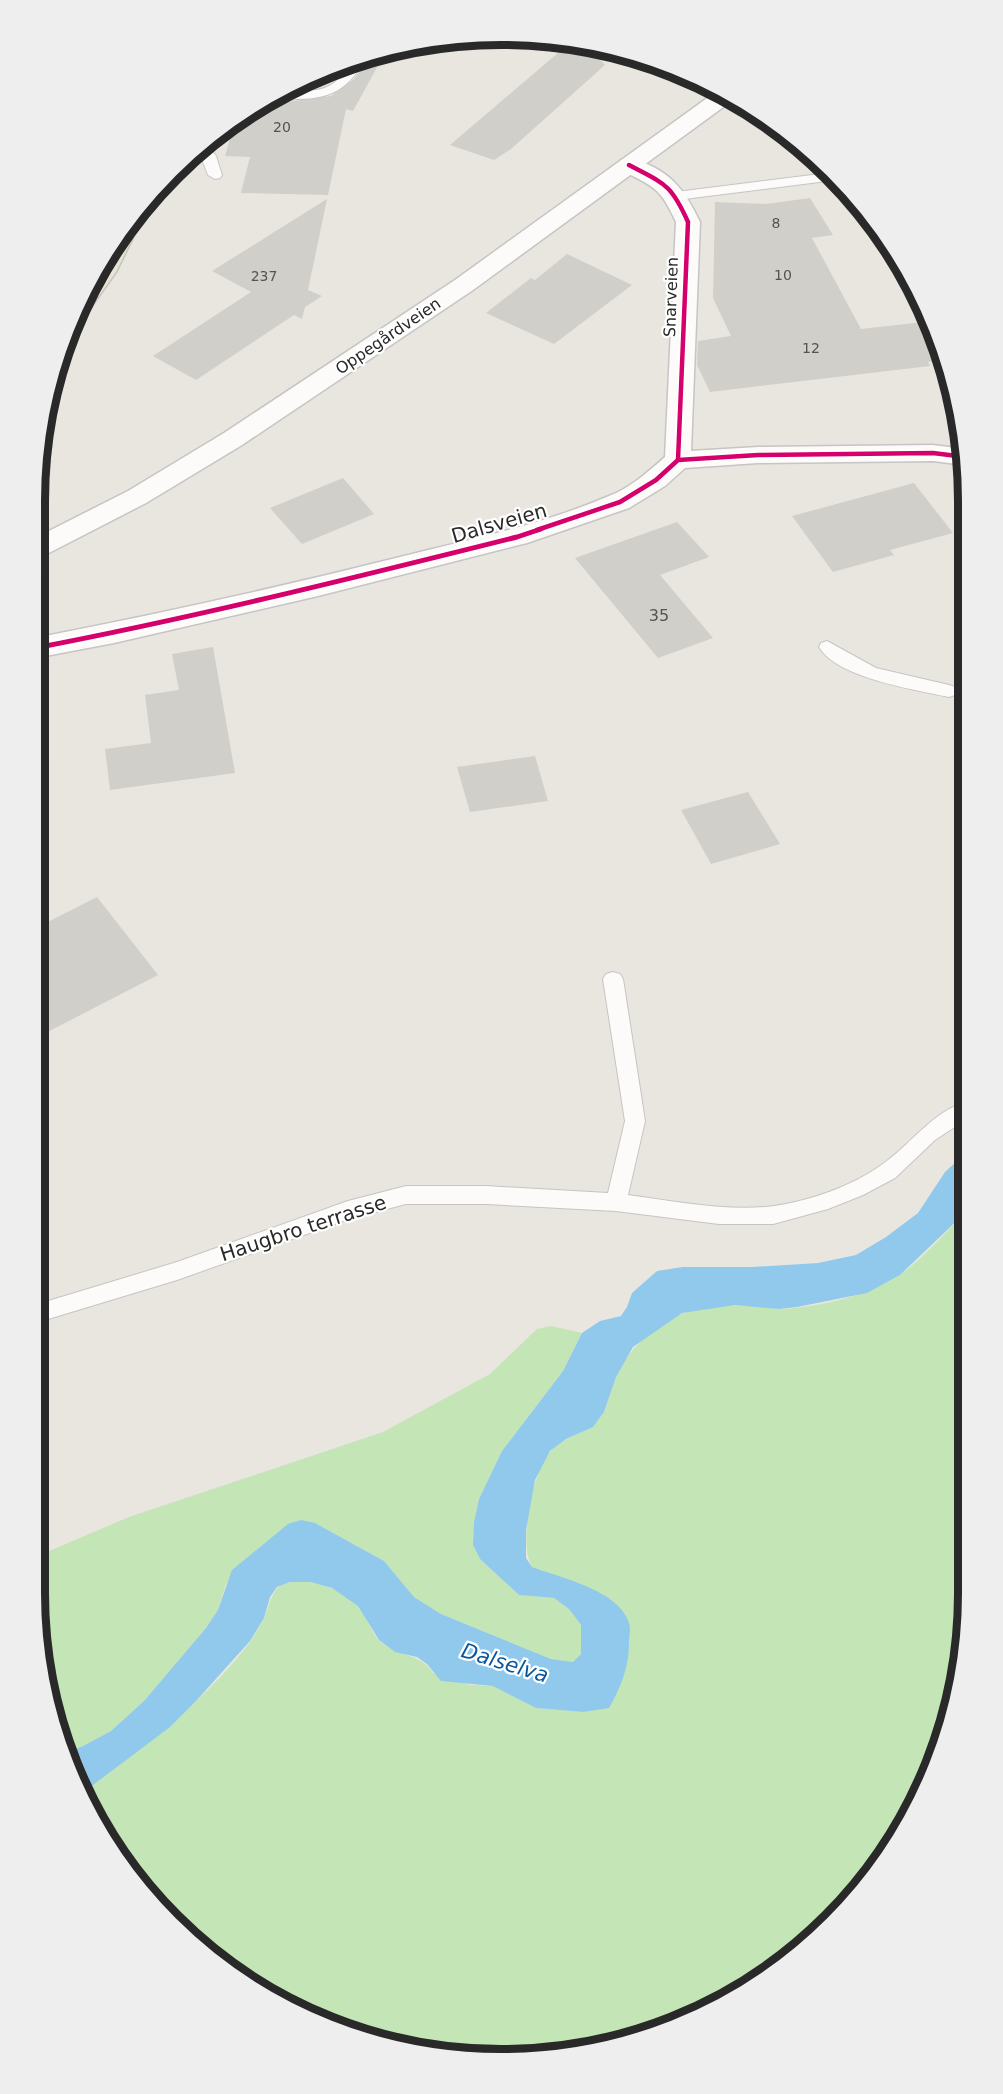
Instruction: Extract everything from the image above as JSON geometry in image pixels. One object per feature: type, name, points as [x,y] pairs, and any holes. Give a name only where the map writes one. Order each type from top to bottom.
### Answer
[{"type":"street","name":"Oppegårdveien","points":[[45,543],[137,497],[233,440],[464,285],[719,100]]},
{"type":"street","name":"Snarveien","points":[[629,165],[663,183],[676,196],[688,222],[684,263],[678,460]]},
{"type":"street","points":[[678,460],[758,455],[933,453],[955,456]]},
{"type":"street","name":"Dalsveien","points":[[45,646],[318,588],[517,537],[620,502],[656,480],[678,460]]},
{"type":"lane","points":[[295,94],[329,92],[344,83],[354,69]]},
{"type":"lane","points":[[207,153],[215,176]]},
{"type":"lane","points":[[676,196],[823,178]]},
{"type":"lane","points":[[827,647],[843,661],[859,669],[949,692]]},
{"type":"lane","points":[[613,979],[635,1121],[616,1202]]},
{"type":"lane","name":"Haugbro terrasse","points":[[45,1311],[177,1271],[348,1210],[406,1195],[486,1195],[616,1202],[720,1215],[772,1215],[821,1203],[856,1189],[888,1172],[928,1134],[958,1115]]},
{"type":"green space","points":[[958,1220],[958,1592],[954,1652],[949,1682],[934,1739],[897,1821],[864,1870],[845,1893],[802,1936],[779,1955],[730,1988],[703,2002],[648,2025],[620,2033],[591,2040],[531,2048],[472,2048],[442,2045],[412,2040],[355,2025],[273,1988],[224,1955],[201,1936],[158,1893],[139,1870],[106,1821],[89,1788],[173,1722],[214,1684],[250,1642],[276,1590],[285,1584],[310,1582],[336,1590],[358,1606],[380,1641],[393,1650],[421,1661],[433,1673],[470,1685],[494,1686],[536,1708],[583,1712],[603,1594],[532,1567],[526,1541],[533,1490],[544,1461],[551,1451],[563,1441],[596,1422],[604,1411],[614,1382],[627,1357],[652,1331],[673,1318],[683,1313],[709,1307],[737,1305],[779,1309],[827,1303],[857,1295],[886,1283],[907,1270]]},
{"type":"green space","points":[[551,1326],[582,1333],[563,1371],[502,1451],[479,1499],[474,1522],[473,1545],[480,1559],[519,1595],[554,1598],[569,1609],[581,1625],[581,1654],[573,1662],[551,1659],[441,1614],[414,1597],[384,1561],[315,1523],[271,1539],[247,1558],[226,1584],[218,1610],[206,1628],[144,1701],[111,1731],[73,1750],[61,1711],[49,1652],[45,1553],[129,1517],[383,1432],[490,1374],[537,1329]]},
{"type":"water","name":"Dalselva","points":[[958,1160],[958,1220],[900,1275],[867,1293],[797,1307],[779,1309],[735,1305],[682,1313],[633,1347],[616,1377],[604,1412],[593,1427],[566,1439],[550,1451],[535,1480],[526,1530],[526,1558],[532,1567],[602,1594],[623,1612],[630,1628],[628,1660],[621,1684],[609,1708],[583,1712],[536,1708],[493,1686],[441,1681],[427,1664],[417,1657],[395,1652],[379,1640],[358,1606],[332,1588],[311,1582],[290,1582],[277,1587],[270,1597],[264,1618],[250,1641],[196,1701],[170,1727],[89,1788],[73,1750],[111,1731],[144,1701],[206,1628],[218,1610],[232,1570],[288,1524],[301,1520],[315,1523],[384,1561],[414,1597],[441,1614],[551,1659],[573,1662],[581,1654],[581,1625],[569,1609],[554,1598],[519,1595],[480,1559],[473,1545],[474,1522],[479,1499],[502,1451],[563,1371],[582,1333],[600,1321],[621,1316],[632,1293],[657,1271],[683,1267],[752,1267],[818,1263],[856,1255],[886,1237],[918,1213],[945,1172]]},
{"type":"building","points":[[562,49],[596,55],[605,65],[511,149],[494,160],[450,145]]},
{"type":"building","points":[[380,62],[353,111],[346,109],[328,195],[241,193],[250,157],[225,156],[231,134],[282,101],[331,96],[354,79],[363,67]]},
{"type":"building","points":[[335,77],[328,84],[308,88]]},
{"type":"building","points":[[810,198],[833,235],[812,238],[861,329],[921,322],[936,361],[928,362],[930,366],[710,392],[697,365],[698,341],[731,336],[713,298],[715,202],[766,204]]},
{"type":"building","points":[[327,199],[308,290],[322,296],[305,307],[302,319],[294,315],[196,380],[153,356],[251,292],[212,271]]},
{"type":"building","points":[[567,254],[632,285],[554,344],[486,313],[531,278],[535,280]]},
{"type":"building","points":[[343,478],[374,514],[302,544],[270,508]]},
{"type":"building","points":[[914,483],[953,533],[890,550],[894,555],[833,572],[792,516]]},
{"type":"building","points":[[677,522],[709,557],[660,575],[713,638],[658,658],[575,558]]},
{"type":"building","points":[[213,647],[235,773],[110,790],[105,749],[151,743],[145,695],[179,690],[172,654]]},
{"type":"building","points":[[535,756],[548,801],[470,812],[457,767]]},
{"type":"building","points":[[748,792],[780,844],[711,864],[681,810]]},
{"type":"building","points":[[97,897],[158,975],[45,1033],[45,923]]},
{"type":"cycle path","points":[[629,165],[663,183],[676,196],[688,222],[678,460]]},
{"type":"cycle path","points":[[45,646],[318,587],[517,537],[620,502],[656,480],[678,460],[758,455],[933,453],[955,456]]}]
